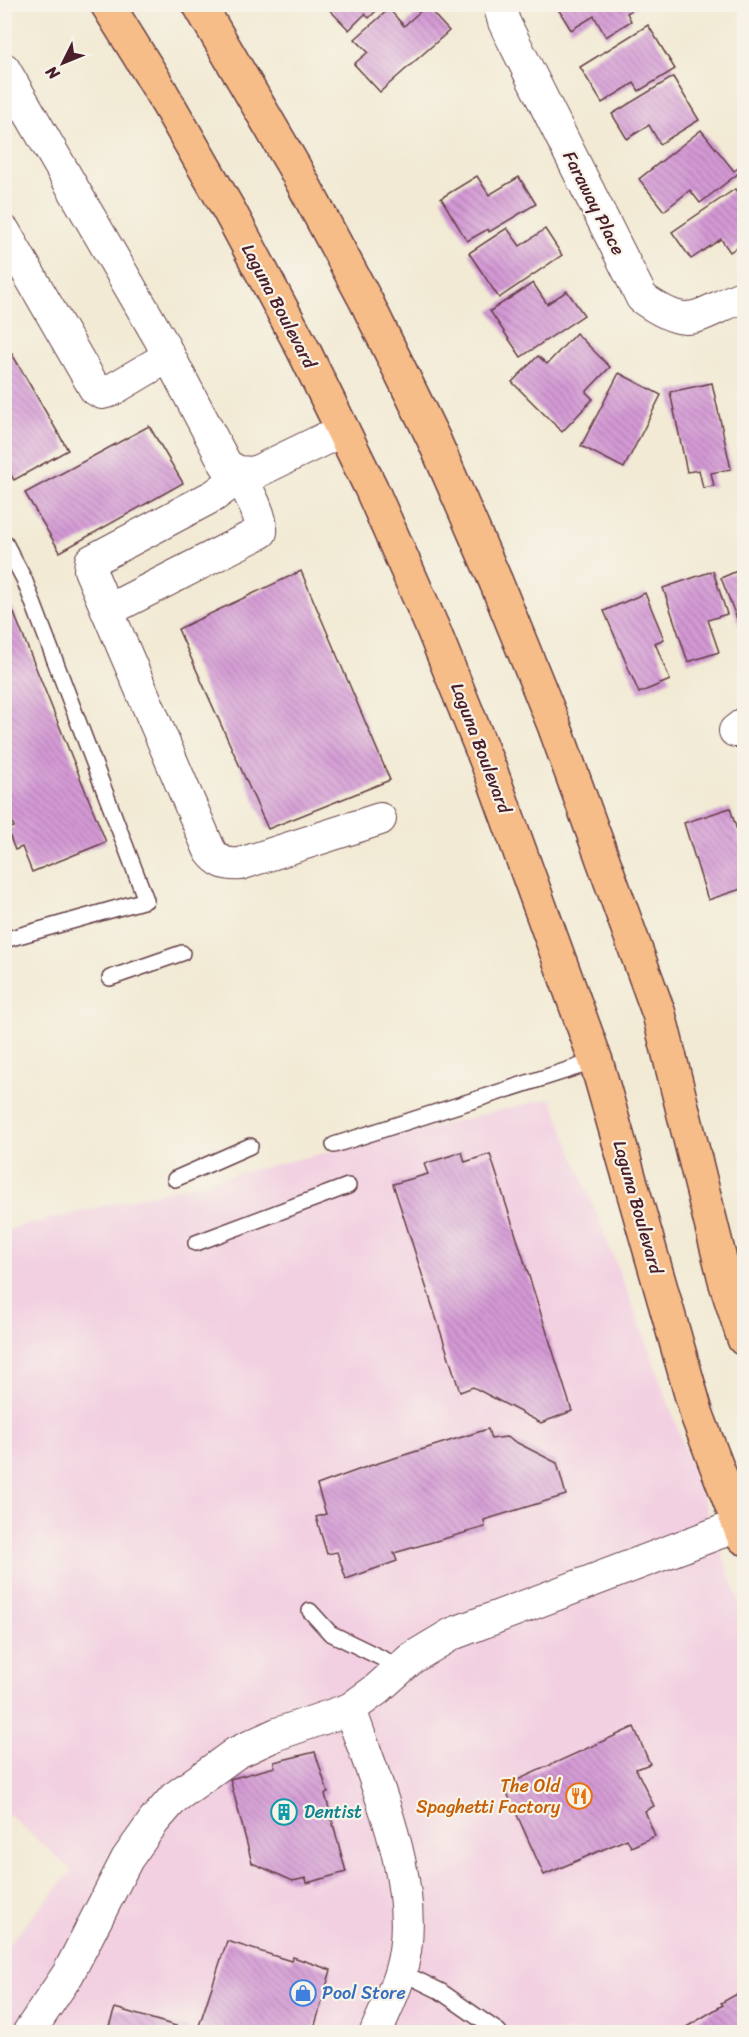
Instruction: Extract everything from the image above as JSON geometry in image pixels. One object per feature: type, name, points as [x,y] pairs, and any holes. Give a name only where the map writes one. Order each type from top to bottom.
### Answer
[{"type":"main road","name":"Laguna Boulevard","points":[[107,4],[153,78],[230,212],[303,348],[371,488],[434,629],[487,761],[596,1061],[698,1415],[742,1531]]},
{"type":"main road","points":[[199,4],[293,165],[366,301],[434,440],[496,582],[558,736],[659,1014],[726,1284],[744,1339]]},
{"type":"street","name":"Faraway Place","points":[[499,4],[509,32],[642,298],[664,314],[684,319],[697,317],[744,296]]},
{"type":"street","points":[[8,82],[169,356],[226,465],[238,472],[254,473],[343,430]]},
{"type":"street","points":[[4,231],[95,389],[102,393],[110,391],[169,356]]},
{"type":"street","points":[[238,472],[227,486],[214,495],[91,561],[90,570],[210,850],[216,859],[222,863],[240,864],[380,819]]},
{"type":"street","points":[[108,610],[261,532],[262,526],[258,514],[238,472]]},
{"type":"street","points":[[29,2032],[68,1974],[127,1859],[154,1821],[174,1798],[236,1753],[277,1734],[350,1709],[426,1648],[452,1634],[742,1531]]},
{"type":"street","points":[[350,1709],[401,1867],[407,1916],[401,1972],[376,2032]]},
{"type":"lane","points":[[4,541],[24,579],[146,900],[4,940]]},
{"type":"lane","points":[[110,978],[182,953]]},
{"type":"lane","points":[[334,1145],[596,1061]]},
{"type":"lane","points":[[175,1179],[250,1146]]},
{"type":"lane","points":[[196,1244],[348,1186]]},
{"type":"lane","points":[[310,1611],[330,1633],[402,1668]]},
{"type":"lane","points":[[401,1972],[440,1991],[499,2032]]},
{"type":"shaded area","points":[[551,1098],[646,1340],[744,1615],[744,2032],[5,2032],[5,1948],[72,1871],[5,1811],[5,1230]]},
{"type":"building","points":[[324,4],[383,4],[369,18],[365,14],[349,30]]},
{"type":"building","points":[[560,4],[637,4],[638,6],[627,13],[631,21],[606,37],[594,16],[571,30],[557,7]]},
{"type":"building","points":[[426,6],[449,31],[380,92],[354,64],[368,52],[355,39],[389,9],[404,26]]},
{"type":"building","points":[[648,25],[675,69],[639,91],[634,83],[602,103],[580,67]]},
{"type":"building","points":[[673,77],[699,120],[660,144],[649,125],[627,139],[612,114]]},
{"type":"building","points":[[701,130],[734,171],[741,166],[744,169],[700,203],[690,190],[664,211],[639,179]]},
{"type":"building","points":[[477,176],[489,195],[519,177],[536,204],[489,232],[488,229],[467,241],[441,198]]},
{"type":"building","points":[[735,189],[744,202],[744,242],[730,252],[721,239],[691,259],[672,232]]},
{"type":"building","points":[[507,228],[520,246],[545,229],[562,255],[499,298],[469,253]]},
{"type":"building","points":[[533,283],[547,304],[567,291],[584,315],[521,357],[490,311]]},
{"type":"building","points":[[576,333],[610,367],[586,392],[593,399],[562,432],[512,382],[538,356],[547,364]]},
{"type":"building","points":[[12,354],[68,450],[14,480],[4,464],[4,358]]},
{"type":"building","points":[[619,373],[661,395],[624,468],[581,446]]},
{"type":"building","points":[[712,383],[731,469],[711,473],[714,486],[703,488],[699,470],[687,472],[670,392]]},
{"type":"building","points":[[149,426],[183,483],[60,552],[25,493]]},
{"type":"building","points":[[744,568],[744,637],[721,578]]},
{"type":"building","points":[[301,571],[390,780],[268,829],[178,629]]},
{"type":"building","points":[[713,571],[727,614],[708,620],[719,652],[688,662],[663,588]]},
{"type":"building","points":[[5,591],[106,842],[32,872],[22,847],[15,850],[7,829],[14,827],[11,819],[4,821]]},
{"type":"building","points":[[645,593],[664,639],[655,643],[670,680],[639,693],[604,611]]},
{"type":"building","points":[[730,808],[744,853],[744,888],[708,900],[684,823]]},
{"type":"building","points":[[462,1152],[465,1162],[490,1154],[572,1411],[541,1423],[473,1387],[460,1392],[393,1184],[428,1174],[424,1164]]},
{"type":"building","points":[[488,1429],[491,1439],[506,1437],[557,1463],[566,1495],[484,1520],[485,1527],[394,1553],[397,1561],[346,1579],[337,1552],[327,1554],[316,1517],[326,1514],[317,1485],[369,1466]]},
{"type":"building","name":"The Old Spaghetti Factory","points":[[634,1727],[650,1764],[636,1769],[654,1806],[645,1811],[655,1836],[631,1847],[627,1839],[544,1875],[504,1786]]},
{"type":"building","name":"Dentist","points":[[315,1752],[328,1793],[325,1794],[346,1872],[307,1883],[306,1878],[293,1881],[252,1863],[230,1779],[275,1767],[274,1762]]},
{"type":"building","points":[[227,1941],[291,1961],[293,1957],[331,1970],[313,2032],[197,2032]]},
{"type":"building","points":[[744,1990],[744,2032],[678,2032],[723,2005],[721,2003]]},
{"type":"building","points":[[115,2008],[196,2032],[107,2032]]},
{"type":"place","name":"The Old Spaghetti Factory","points":[[579,1796]]},
{"type":"place","name":"Dentist","points":[[284,1812]]},
{"type":"place","name":"Pool Store","points":[[303,1993]]}]
